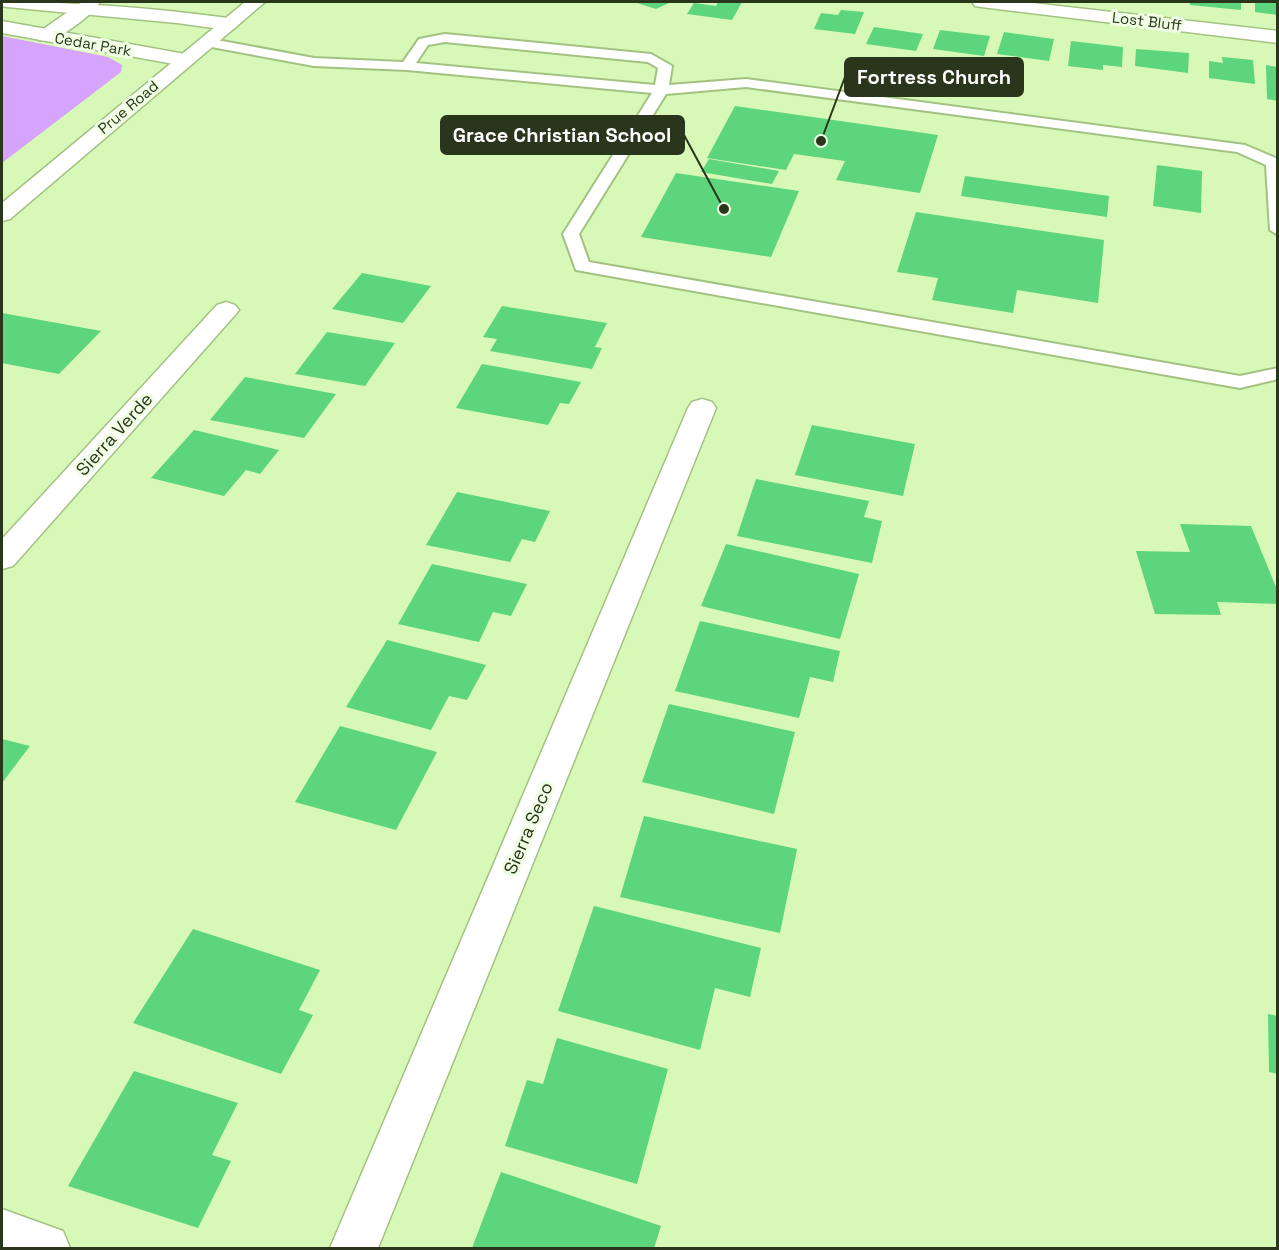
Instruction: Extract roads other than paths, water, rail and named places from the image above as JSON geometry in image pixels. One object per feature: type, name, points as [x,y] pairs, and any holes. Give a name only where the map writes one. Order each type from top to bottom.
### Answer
[{"type":"street","name":"Cedar Park","points":[[7,2],[88,5],[228,24]]},
{"type":"street","name":"Prue Road","points":[[2,214],[256,2]]},
{"type":"street","name":"Lost Bluff","points":[[981,2],[1278,37]]},
{"type":"street","points":[[46,36],[88,5]]},
{"type":"street","name":"Cedar Park","points":[[2,27],[185,60]]},
{"type":"street","name":"Sierra Verde","points":[[2,558],[226,310]]},
{"type":"street","name":"Sierra Seco","points":[[354,1248],[702,408]]},
{"type":"street","points":[[2,1233],[46,1248]]},
{"type":"lane","points":[[407,66],[424,42],[445,38],[651,58],[665,66],[661,90],[571,234],[582,266],[1240,382],[1278,374]]},
{"type":"lane","points":[[206,42],[314,62],[407,66],[661,90],[746,83],[1240,148],[1273,163],[1278,230]]},
{"type":"place","name":"Fortress Church","points":[[821,141]]},
{"type":"place","name":"Grace Christian School","points":[[724,209]]}]
